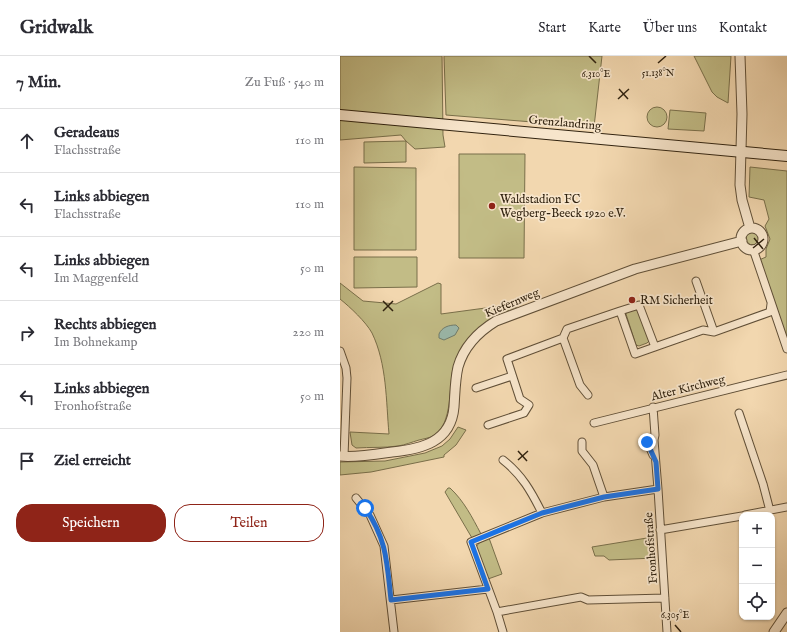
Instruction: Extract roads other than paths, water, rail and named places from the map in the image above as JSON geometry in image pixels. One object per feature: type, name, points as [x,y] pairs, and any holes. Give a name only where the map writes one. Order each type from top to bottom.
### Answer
[{"type":"main road","name":"Grenzlandring","points":[[340,114],[787,156]]},
{"type":"street","points":[[740,56],[742,114],[740,190],[750,228]]},
{"type":"street","points":[[750,228],[759,230],[763,238],[762,244],[753,249],[746,247],[742,241],[744,232],[750,228]]},
{"type":"street","name":"Kiefernweg","points":[[342,456],[402,451],[429,445],[437,441],[447,429],[453,413],[458,366],[463,354],[469,344],[481,331],[496,321],[635,269],[742,241]]},
{"type":"street","points":[[753,249],[787,349]]},
{"type":"street","points":[[696,281],[714,332]]},
{"type":"street","points":[[620,311],[635,354],[703,330],[714,332],[770,312],[771,304]]},
{"type":"street","points":[[588,395],[580,385],[563,338],[567,329],[639,305],[655,347]]},
{"type":"street","points":[[488,425],[524,413],[529,404],[520,399],[507,359],[563,338]]},
{"type":"street","points":[[340,351],[346,368],[347,378],[343,403],[342,456]]},
{"type":"street","name":"Alter Kirchweg","points":[[594,423],[653,407],[787,375]]},
{"type":"street","points":[[476,388],[512,376]]},
{"type":"street","name":"Fronhofstraße","points":[[653,407],[667,632]]},
{"type":"street","points":[[739,413],[763,484],[770,511]]},
{"type":"street","points":[[582,442],[582,451],[593,464],[604,497]]},
{"type":"street","points":[[503,460],[529,488],[542,513]]},
{"type":"street","points":[[503,632],[471,542],[542,513],[604,497],[658,489]]},
{"type":"street","points":[[356,498],[370,515],[384,546],[394,632]]},
{"type":"street","points":[[764,512],[787,507]]},
{"type":"street","points":[[660,530],[739,517]]},
{"type":"street","points":[[391,600],[488,589]]},
{"type":"street","points":[[497,612],[581,597],[588,600],[665,598]]},
{"type":"street","points":[[774,632],[787,613]]},
{"type":"place","name":"Waldstadion FC Wegberg-Beeck 1920 e.V.","points":[[492,206]]},
{"type":"place","name":"RM Sicherheit","points":[[632,300]]}]
